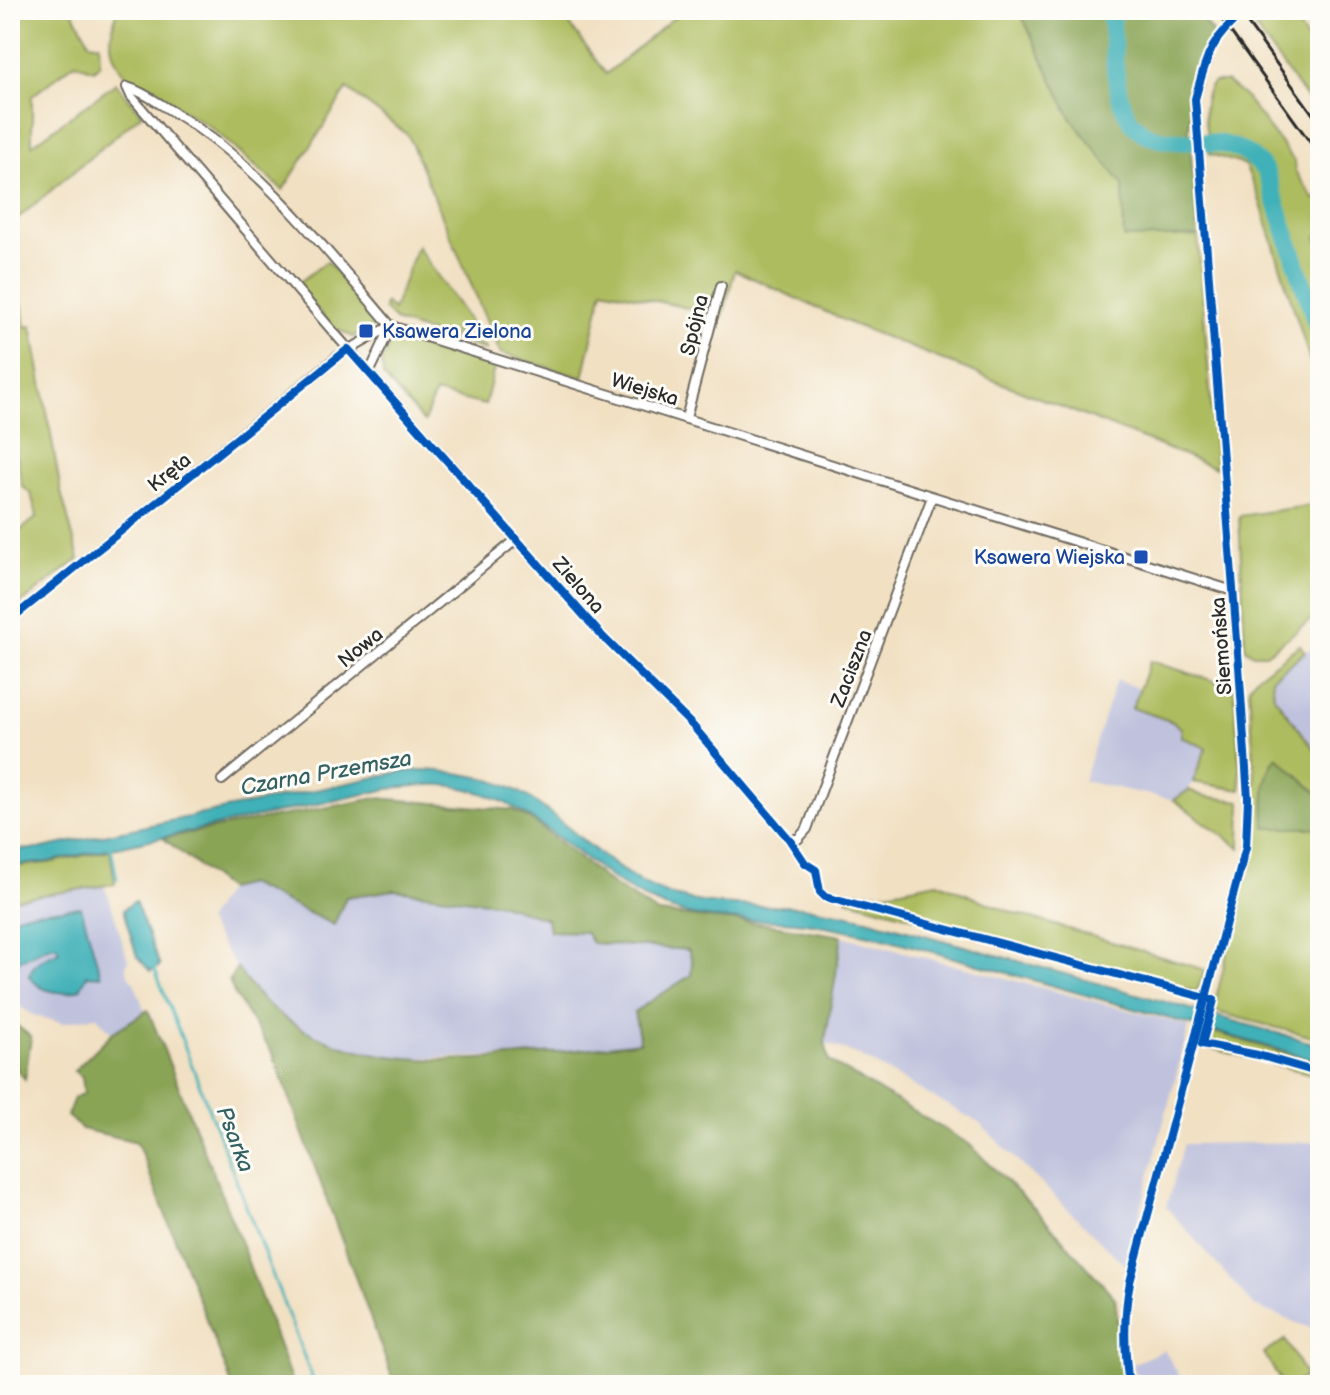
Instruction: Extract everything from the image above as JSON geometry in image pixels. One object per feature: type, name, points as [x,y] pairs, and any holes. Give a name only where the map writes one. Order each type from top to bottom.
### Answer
[{"type":"street","name":"Siemońska","points":[[1129,1385],[1124,1346],[1130,1282],[1246,847],[1248,798],[1195,99],[1207,57],[1219,34],[1246,10]]},
{"type":"street","name":"Zielona","points":[[391,326],[308,228],[259,177],[196,126],[139,91],[127,87],[131,96],[367,371],[602,636],[693,726],[789,839]]},
{"type":"street","name":"Spójna","points":[[686,418],[721,286]]},
{"type":"street","name":"Kręta","points":[[10,620],[348,349],[391,326]]},
{"type":"street","points":[[367,371],[372,367],[391,326]]},
{"type":"street","name":"Wiejska","points":[[391,326],[1233,591]]},
{"type":"street","name":"Zaciszna","points":[[789,839],[798,839],[807,829],[932,497]]},
{"type":"street","name":"Nowa","points":[[222,780],[517,539]]},
{"type":"shaded area","points":[[1320,641],[1320,757],[1274,696],[1272,678]]},
{"type":"shaded area","points":[[1116,680],[1138,688],[1132,708],[1173,722],[1181,728],[1183,737],[1206,748],[1189,790],[1174,800],[1083,781]]},
{"type":"shaded area","points":[[248,883],[334,924],[346,897],[395,890],[502,904],[547,919],[549,931],[585,932],[592,943],[688,950],[692,961],[691,975],[634,1012],[640,1042],[525,1056],[394,1058],[341,1045],[296,1027],[250,989],[206,921],[227,889]]},
{"type":"shaded area","points":[[103,885],[128,960],[126,967],[129,977],[145,1011],[112,1033],[96,1016],[63,1023],[33,1015],[10,1000],[10,900]]},
{"type":"shaded area","points":[[842,936],[1189,1026],[1126,1266],[979,1123],[856,1054],[825,1043]]},
{"type":"shaded area","points":[[1320,1142],[1320,1332],[1254,1306],[1166,1207],[1184,1144]]},
{"type":"shaded area","points":[[1164,1350],[1185,1385],[1139,1385],[1138,1374],[1132,1364]]},
{"type":"green space","points":[[10,10],[72,10],[90,43],[99,43],[100,64],[94,70],[75,63],[32,96],[32,145],[116,83],[142,114],[17,219],[11,220],[10,227]]},
{"type":"green space","points":[[118,10],[559,10],[606,74],[683,10],[1019,10],[1071,118],[1123,185],[1124,238],[1198,236],[1216,468],[852,324],[735,270],[723,316],[603,289],[583,378],[500,353],[408,135],[347,89],[283,190],[210,127],[126,76],[115,60],[111,44]]},
{"type":"green space","points":[[1019,10],[1196,10],[1213,34],[1192,99],[1189,129],[1198,236],[1124,238],[1123,185],[1071,118]]},
{"type":"green space","points":[[1264,10],[1300,10],[1292,15],[1320,61],[1320,117],[1253,25],[1259,19],[1255,14]]},
{"type":"green space","points":[[1214,82],[1227,82],[1247,99],[1294,161],[1295,171],[1314,199],[1320,198],[1320,234],[1317,237],[1320,246],[1320,392],[1258,195],[1245,165],[1210,154],[1204,107]]},
{"type":"green space","points":[[10,234],[26,327],[32,326],[61,492],[79,559],[20,604],[10,592],[10,539],[37,517],[31,494],[22,486],[10,414]]},
{"type":"green space","points":[[417,246],[470,322],[463,338],[486,350],[460,342],[462,334],[455,332],[452,340],[397,322],[384,309],[385,303],[393,310]]},
{"type":"green space","points":[[327,261],[379,323],[353,337],[336,331],[296,285]]},
{"type":"green space","points":[[403,334],[495,365],[485,405],[435,393],[424,422],[383,376],[382,361],[391,340]]},
{"type":"green space","points":[[1320,504],[1320,613],[1266,654],[1253,654],[1245,648],[1239,516]]},
{"type":"green space","points":[[1300,645],[1305,652],[1272,678],[1274,696],[1320,757],[1320,795],[1277,757],[1266,828],[1320,828],[1320,1039],[1213,1011],[1255,839],[1257,805],[1249,687],[1256,677]]},
{"type":"green space","points":[[1150,661],[1234,687],[1241,790],[1193,782],[1206,748],[1182,737],[1181,728],[1173,722],[1132,708]]},
{"type":"green space","points":[[1277,757],[1320,795],[1320,828],[1265,828],[1266,781]]},
{"type":"green space","points":[[1189,790],[1203,796],[1241,801],[1240,848],[1174,800]]},
{"type":"green space","points":[[377,798],[513,810],[533,821],[610,883],[658,913],[766,924],[842,936],[825,1042],[829,1061],[969,1144],[1040,1214],[1115,1298],[1125,1385],[395,1385],[274,1056],[235,995],[229,980],[237,968],[273,1009],[316,1036],[367,1052],[421,1059],[477,1059],[640,1042],[634,1012],[691,975],[692,961],[688,950],[592,943],[585,932],[549,931],[547,919],[502,904],[395,890],[346,897],[334,925],[248,884],[227,889],[163,838]]},
{"type":"green space","points":[[110,850],[115,884],[10,900],[10,867],[48,863]]},
{"type":"green space","points":[[937,882],[1005,910],[1205,970],[1197,992],[846,899],[846,891],[882,893]]},
{"type":"green space","points":[[148,1010],[241,1243],[293,1385],[232,1385],[137,1142],[82,1129],[67,1116],[74,1098],[84,1093],[82,1077],[74,1071],[112,1033]]},
{"type":"green space","points":[[10,1020],[31,1037],[25,1079],[10,1062]]},
{"type":"green space","points":[[1207,1030],[1320,1064],[1320,1076],[1202,1046]]},
{"type":"green space","points":[[1285,1340],[1306,1376],[1291,1385],[1283,1385],[1264,1353]]},
{"type":"water","points":[[423,770],[477,777],[516,790],[629,875],[668,894],[701,902],[809,908],[867,919],[1320,1045],[1320,1061],[880,937],[804,923],[710,918],[670,909],[640,896],[612,878],[506,803],[476,791],[443,785],[388,789],[47,862],[10,866],[10,850],[38,849],[400,772]]},
{"type":"water","points":[[135,901],[160,966],[150,971],[137,956],[123,910]]},
{"type":"water","points":[[81,907],[101,976],[87,975],[80,989],[73,991],[52,991],[38,985],[29,975],[38,962],[59,951],[56,945],[10,963],[10,918]]},
{"type":"waterway","points":[[1110,10],[1117,86],[1124,108],[1136,126],[1151,136],[1169,140],[1229,146],[1249,155],[1266,172],[1320,335]]},
{"type":"waterway","name":"Psarka","points":[[111,848],[117,879]]},
{"type":"waterway","name":"Psarka","points":[[154,967],[315,1385]]},
{"type":"railway","points":[[1215,10],[1320,156]]},
{"type":"railway","points":[[1238,10],[1320,124]]},
{"type":"cycle path","points":[[1129,1385],[1125,1333],[1130,1282],[1246,847],[1248,798],[1195,99],[1217,40],[1246,10]]},
{"type":"cycle path","points":[[10,620],[348,349],[602,636],[693,726],[789,839],[805,863],[816,870],[820,892],[825,897],[1214,1000],[1202,1044],[1258,1055],[1320,1073]]},
{"type":"place","name":"Ksawera Zielona","points":[[366,331]]},
{"type":"place","name":"Ksawera Wiejska","points":[[1141,557]]},
{"type":"water label","name":"Czarna Przemsza","points":[[326,772]]}]
